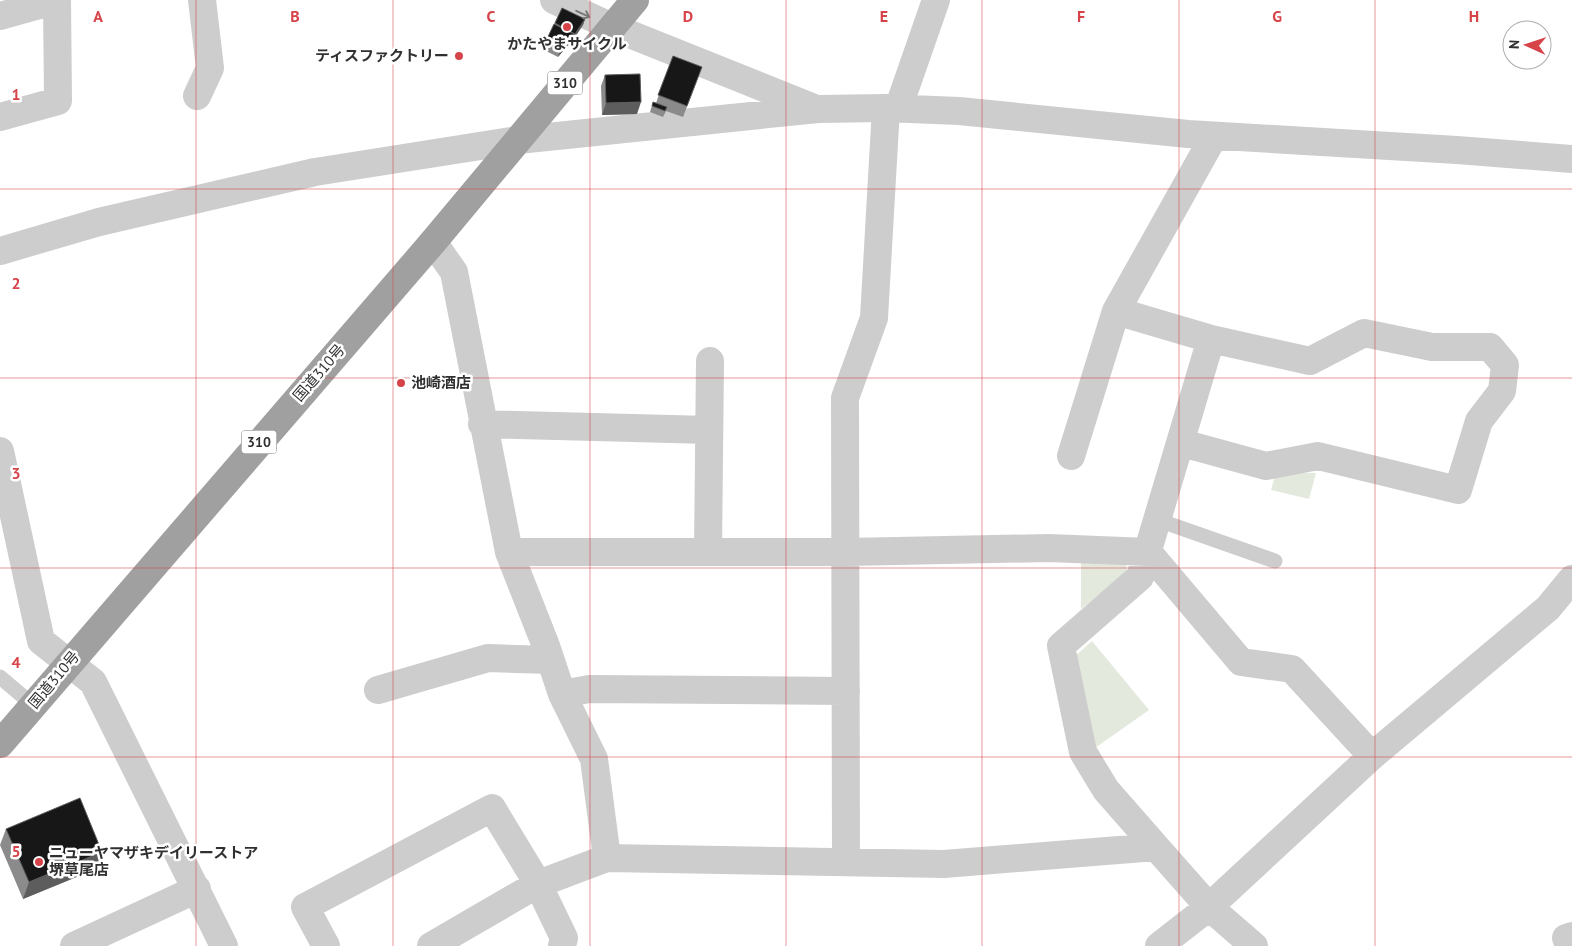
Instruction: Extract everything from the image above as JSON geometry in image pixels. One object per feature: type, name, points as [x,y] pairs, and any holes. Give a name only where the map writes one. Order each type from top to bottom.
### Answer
[{"type":"highway","name":"国道310号","points":[[0,744],[432,242],[635,0]]},
{"type":"street","points":[[0,16],[57,0],[58,101],[0,117]]},
{"type":"street","points":[[197,96],[210,68],[202,0]]},
{"type":"street","points":[[554,0],[612,27],[818,110]]},
{"type":"street","points":[[846,862],[847,552],[845,398],[874,318],[892,109],[936,0]]},
{"type":"street","points":[[0,251],[99,222],[315,172],[518,140],[818,110],[892,109],[959,111],[1214,136],[1448,149],[1572,159]]},
{"type":"street","points":[[1071,456],[1116,311],[1214,136]]},
{"type":"street","points":[[432,242],[454,272],[482,424],[509,552],[562,694],[594,759],[607,858]]},
{"type":"street","points":[[1116,311],[1212,339],[1310,361],[1364,333],[1432,347],[1490,347],[1505,366],[1502,391],[1479,421],[1458,490],[1318,456],[1266,466],[1182,442]]},
{"type":"street","points":[[1212,339],[1140,577],[1061,646],[1083,752],[1106,790],[1209,907],[1254,946]]},
{"type":"street","points":[[708,552],[710,361]]},
{"type":"street","points":[[482,424],[709,430]]},
{"type":"street","points":[[0,451],[41,641],[93,682],[224,946]]},
{"type":"street","points":[[509,552],[847,552],[1049,548],[1148,552],[1241,662],[1292,669],[1372,756]]},
{"type":"street","points":[[1159,946],[1209,907],[1372,756],[1548,608],[1572,579]]},
{"type":"street","points":[[378,690],[488,658],[550,660]]},
{"type":"street","points":[[562,694],[589,689],[846,691]]},
{"type":"street","points":[[326,946],[305,907],[492,808],[538,884],[564,938],[562,946]]},
{"type":"street","points":[[431,946],[538,884],[607,858],[944,864],[1156,847]]},
{"type":"street","points":[[74,946],[196,889]]},
{"type":"street","points":[[1570,946],[1566,938],[1572,936]]},
{"type":"lane","points":[[1158,520],[1275,561]]},
{"type":"lane","points":[[0,677],[33,705]]},
{"type":"shaded area","points":[[1276,472],[1316,473],[1309,499],[1271,490]]},
{"type":"shaded area","points":[[1081,557],[1126,559],[1127,573],[1081,609]]},
{"type":"shaded area","points":[[1092,641],[1149,710],[1095,748],[1074,657]]},
{"type":"building","points":[[562,8],[585,19],[575,34],[555,23]]},
{"type":"building","points":[[554,24],[574,34],[560,51],[545,43]]},
{"type":"building","points":[[673,56],[702,67],[687,106],[658,95]]},
{"type":"building","points":[[640,74],[641,102],[606,103],[605,75]]},
{"type":"building","points":[[653,102],[667,107],[665,111],[652,106]]},
{"type":"building","points":[[80,798],[102,852],[29,882],[6,829]]},
{"type":"place","name":"かたやまサイクル","points":[[567,27]]},
{"type":"place","name":"ティスファクトリー","points":[[459,56]]},
{"type":"place","name":"池崎酒店","points":[[401,383]]},
{"type":"place","name":"ニューヤマザキデイリーストア 堺草尾店","points":[[39,862]]}]
